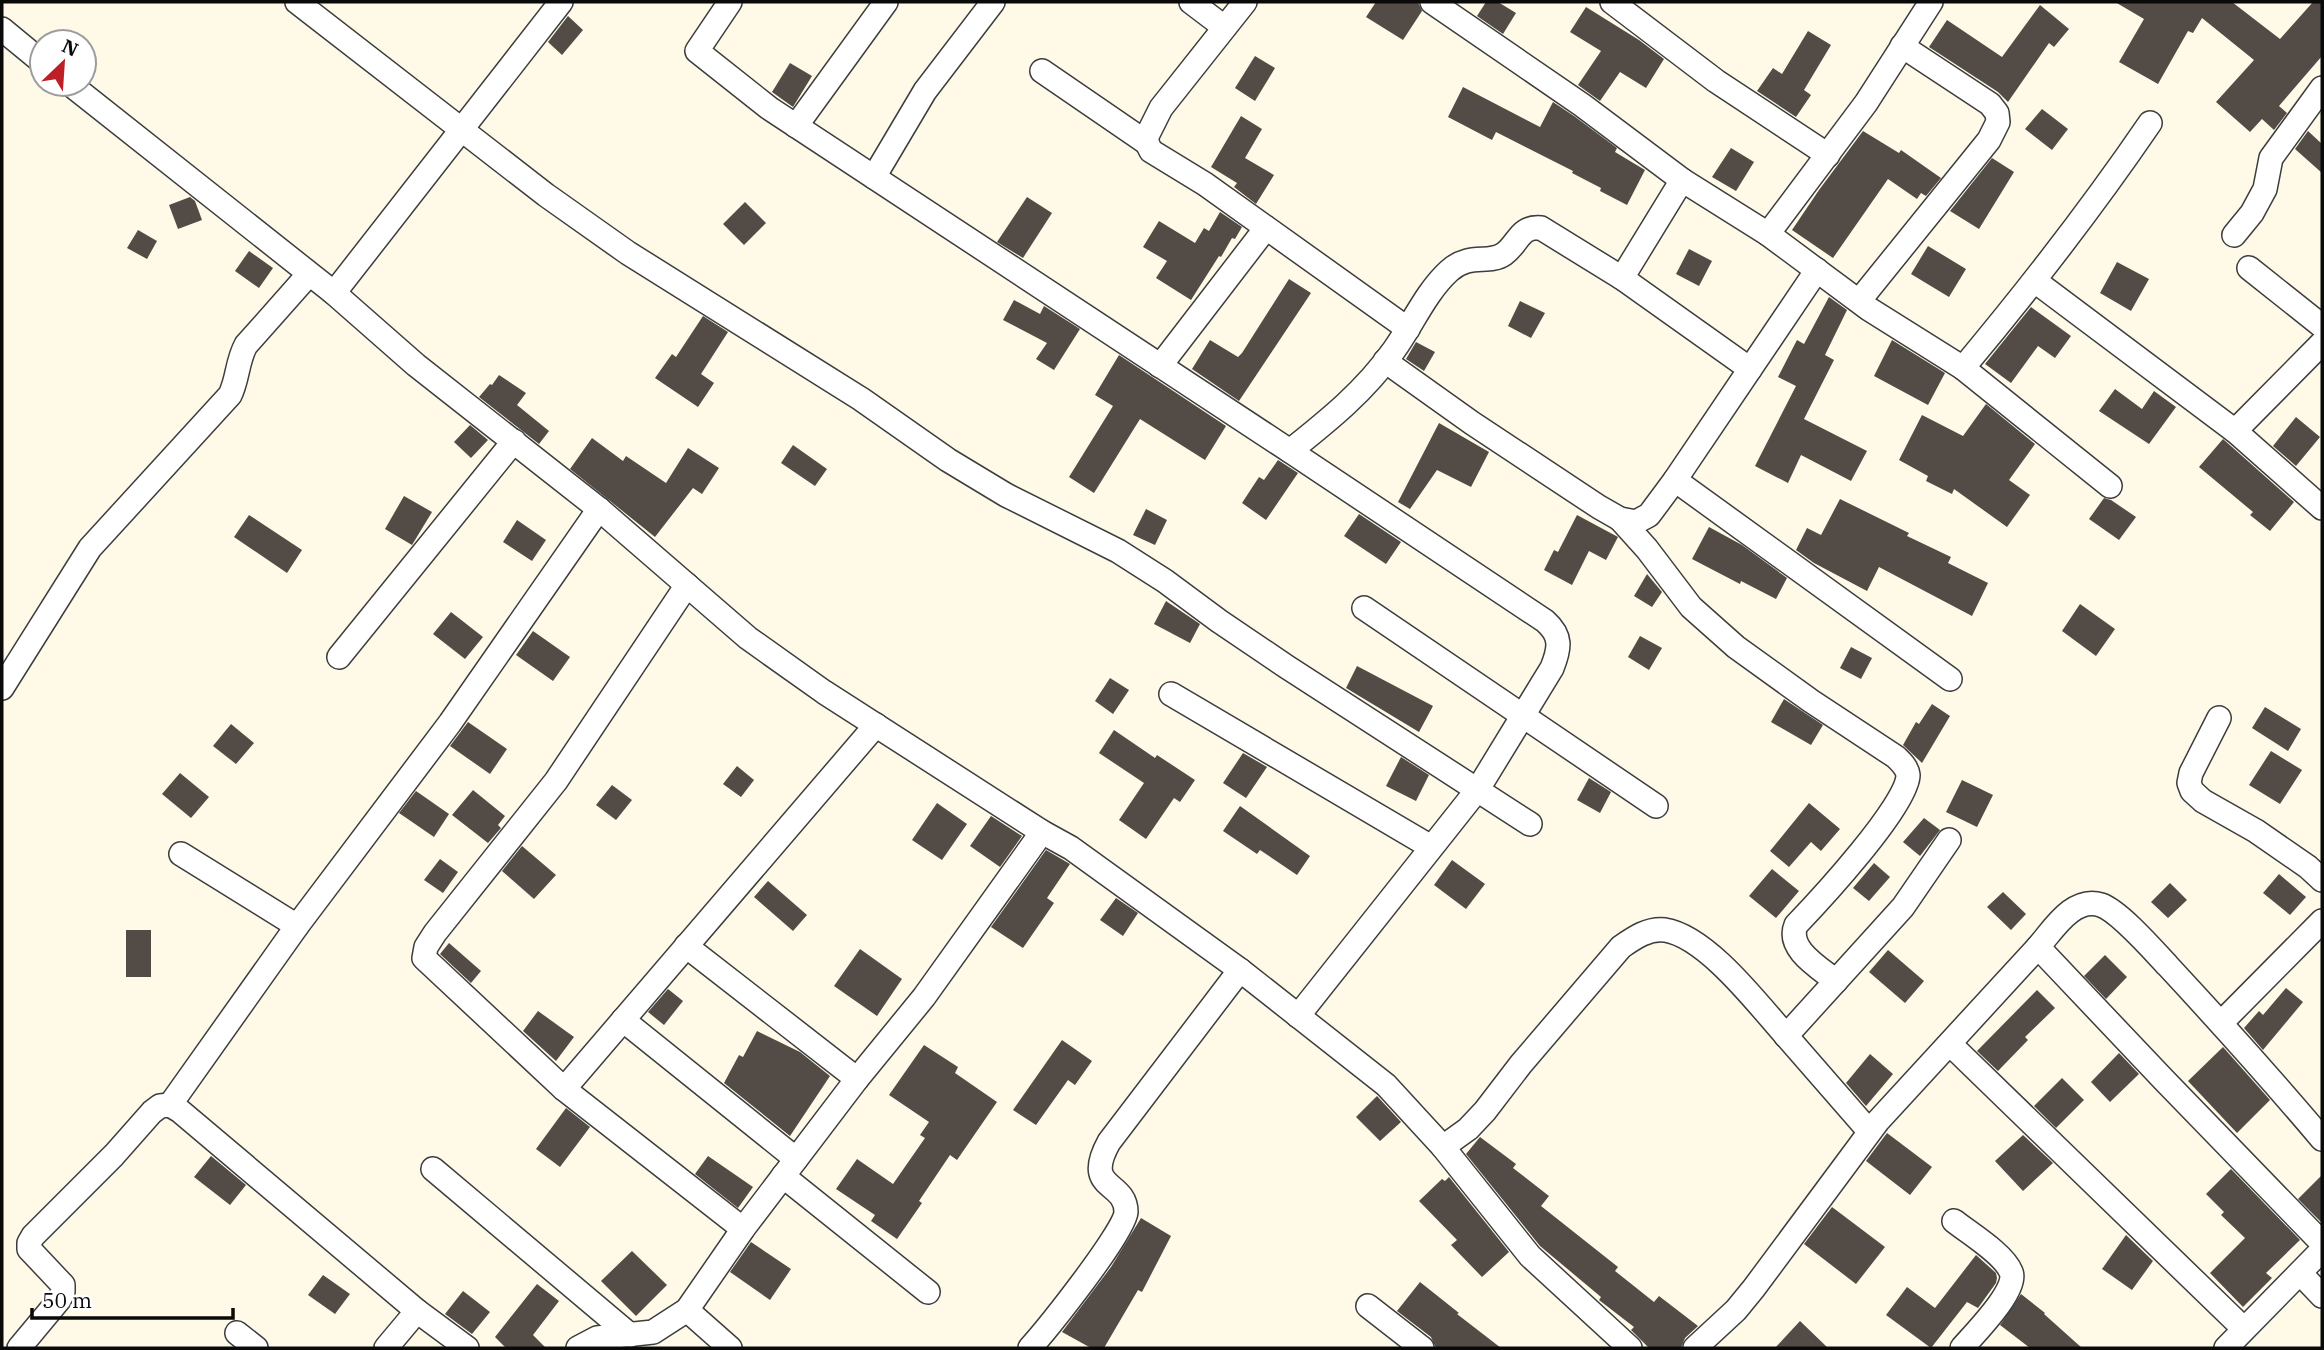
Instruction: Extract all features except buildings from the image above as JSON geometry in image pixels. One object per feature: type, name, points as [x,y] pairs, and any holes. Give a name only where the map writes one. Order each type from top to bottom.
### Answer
[{"type":"street","points":[[297,2],[545,195],[628,253],[861,399],[948,460],[1006,495],[1118,551],[1166,581],[1287,667],[1530,824]]},
{"type":"street","points":[[334,293],[561,2]]},
{"type":"street","points":[[730,2],[697,51],[725,75],[796,126],[1290,450],[1556,631],[1560,648],[1552,668],[1478,789],[1298,1016]]},
{"type":"street","points":[[796,126],[887,2]]},
{"type":"street","points":[[874,177],[925,91],[993,2]]},
{"type":"street","points":[[1191,2],[1224,27]]},
{"type":"street","points":[[1245,2],[1161,108],[1147,136],[1147,143],[1151,151],[1205,184],[1408,329]]},
{"type":"street","points":[[1432,2],[1582,105],[1682,180],[1768,234],[1859,301],[1963,368],[2110,486]]},
{"type":"street","points":[[1612,2],[1716,81],[1828,155]]},
{"type":"street","points":[[1768,234],[1866,103],[1931,2]]},
{"type":"street","points":[[2,29],[28,50]]},
{"type":"street","points":[[1859,301],[1981,151],[1998,122],[1997,113],[1990,104],[1902,47]]},
{"type":"street","points":[[1042,71],[1147,143]]},
{"type":"street","points":[[2234,235],[2252,213],[2265,188],[2271,158],[2322,88]]},
{"type":"street","points":[[87,98],[334,293],[416,365],[599,509],[748,638],[824,692],[1071,848],[1240,970],[1386,1085],[1443,1147],[1530,1256],[1630,1348]]},
{"type":"street","points":[[1963,368],[2096,202],[2150,123]]},
{"type":"street","points":[[1622,278],[1682,180]]},
{"type":"street","points":[[1290,450],[1364,388],[1408,329],[1430,294],[1457,264],[1473,258],[1492,259],[1502,255],[1531,227],[1552,233],[1622,278],[1750,369]]},
{"type":"street","points":[[1160,366],[1266,228]]},
{"type":"street","points":[[2249,268],[2322,326]]},
{"type":"street","points":[[1620,519],[1636,522],[1649,515],[1817,270]]},
{"type":"street","points":[[2,688],[90,548],[230,395],[237,377],[240,356],[246,345],[309,274]]},
{"type":"street","points":[[2035,281],[2235,431],[2322,508]]},
{"type":"street","points":[[2235,431],[2322,343]]},
{"type":"street","points":[[1385,361],[1472,424],[1620,519],[1647,549],[1691,607],[1737,647],[1905,766],[1908,775],[1905,784],[1881,827],[1793,933],[1793,940],[1808,959],[1836,981]]},
{"type":"street","points":[[339,657],[514,442]]},
{"type":"street","points":[[1675,480],[1950,679]]},
{"type":"street","points":[[170,1105],[298,926],[450,723],[599,509]]},
{"type":"street","points":[[687,585],[555,781],[435,933],[426,947],[424,958],[564,1089],[743,1229]]},
{"type":"street","points":[[1364,608],[1656,806]]},
{"type":"street","points":[[1171,694],[1431,847]]},
{"type":"street","points":[[2220,718],[2192,773],[2189,783],[2192,791],[2203,801],[2278,846],[2322,880]]},
{"type":"street","points":[[564,1089],[876,725]]},
{"type":"street","points":[[578,1348],[597,1338],[653,1332],[687,1310],[789,1167],[924,997],[1042,832]]},
{"type":"street","points":[[1786,1036],[1903,907],[1949,840]]},
{"type":"street","points":[[181,853],[298,926]]},
{"type":"street","points":[[1695,1348],[1736,1310],[1754,1288],[1869,1131],[2063,917],[2080,905],[2100,905],[2123,920],[2221,1023],[2322,1139]]},
{"type":"street","points":[[2221,1023],[2322,920]]},
{"type":"street","points":[[1443,1147],[1468,1129],[1485,1111],[1521,1064],[1621,947],[1651,930],[1678,934],[1721,964],[1869,1131]]},
{"type":"street","points":[[686,946],[857,1079]]},
{"type":"street","points":[[2038,947],[2322,1243]]},
{"type":"street","points":[[1030,1348],[1101,1258],[1123,1222],[1126,1212],[1124,1204],[1099,1171],[1100,1159],[1109,1142],[1240,970]]},
{"type":"street","points":[[623,1020],[928,1292]]},
{"type":"street","points":[[1950,1044],[2244,1329]]},
{"type":"street","points":[[19,1348],[63,1292],[62,1285],[29,1249],[33,1236],[114,1155],[152,1112],[160,1106],[170,1105],[417,1311],[467,1348]]},
{"type":"street","points":[[433,1169],[630,1335]]},
{"type":"street","points":[[1954,1221],[2002,1259],[2011,1269],[2013,1276],[2012,1285],[2005,1296],[1962,1348]]},
{"type":"street","points":[[2226,1348],[2322,1250]]},
{"type":"street","points":[[2300,1273],[2322,1296]]},
{"type":"street","points":[[1368,1306],[1422,1348]]},
{"type":"street","points":[[687,1310],[730,1348]]},
{"type":"street","points":[[386,1348],[417,1311]]},
{"type":"street","points":[[237,1333],[256,1348]]}]
